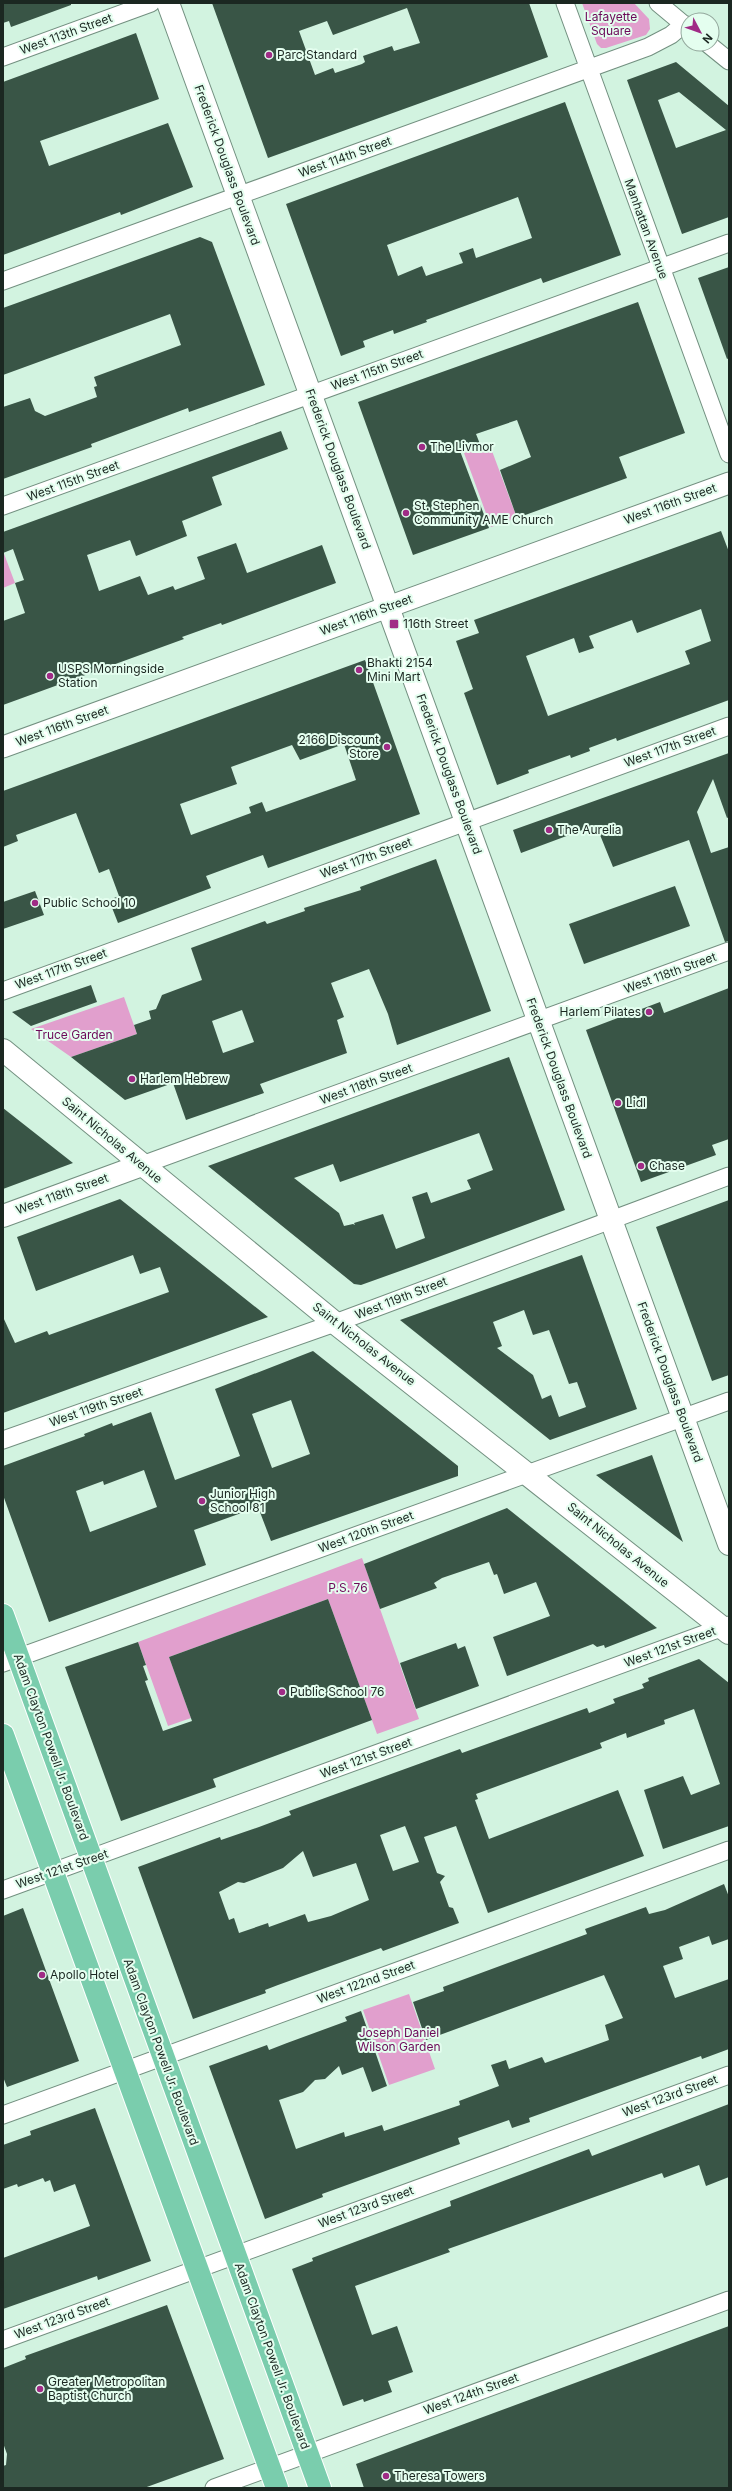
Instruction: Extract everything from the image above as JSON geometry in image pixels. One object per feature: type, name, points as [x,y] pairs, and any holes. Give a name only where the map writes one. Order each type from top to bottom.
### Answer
[{"type":"main road","name":"Frederick Douglass Boulevard","points":[[168,3],[729,1544]]},
{"type":"main road","name":"Saint Nicholas Avenue","points":[[3,1050],[335,1323],[727,1628]]},
{"type":"main road","name":"West 118th Street","points":[[3,1216],[142,1164]]},
{"type":"main road","name":"Adam Clayton Powell Jr. Boulevard","points":[[3,1615],[11,1660],[91,1859],[320,2488]]},
{"type":"main road","points":[[3,1735],[277,2488]]},
{"type":"street","name":"West 113th Street","points":[[3,57],[151,3]]},
{"type":"street","name":"Manhattan Avenue","points":[[565,3],[660,268],[729,454]]},
{"type":"street","points":[[658,3],[680,21]]},
{"type":"street","name":"West 114th Street","points":[[3,281],[589,69],[655,44],[680,29]]},
{"type":"street","points":[[718,52],[729,61]]},
{"type":"street","name":"West 115th Street","points":[[3,506],[729,243]]},
{"type":"street","name":"West 116th Street","points":[[3,747],[729,483]]},
{"type":"street","name":"West 117th Street","points":[[3,991],[729,726]]},
{"type":"street","name":"West 118th Street","points":[[142,1164],[729,951]]},
{"type":"street","name":"West 119th Street","points":[[3,1440],[335,1323],[611,1218],[729,1176]]},
{"type":"street","name":"West 120th Street","points":[[11,1660],[729,1401]]},
{"type":"street","name":"West 121st Street","points":[[3,1890],[727,1628]]},
{"type":"street","name":"West 122nd Street","points":[[3,2116],[729,1850]]},
{"type":"street","name":"West 123rd Street","points":[[3,2340],[729,2075]]},
{"type":"street","name":"West 124th Street","points":[[214,2488],[729,2300]]},
{"type":"green space","name":"Lafayette Square","points":[[582,3],[634,3],[649,19],[650,29],[646,35],[606,48],[601,48],[597,44]]},
{"type":"green space","points":[[489,443],[517,518],[491,527],[464,453]]},
{"type":"green space","points":[[3,551],[15,583],[3,588]]},
{"type":"green space","name":"Truce Garden","points":[[124,997],[137,1034],[71,1057],[31,1029]]},
{"type":"green space","name":"P.S. 76","points":[[362,1558],[419,1719],[377,1734],[328,1599],[169,1657],[191,1718],[168,1726],[138,1642]]},
{"type":"green space","name":"Joseph Daniel Wilson Garden","points":[[409,1994],[435,2069],[389,2085],[363,2010]]},
{"type":"building","points":[[3,3],[71,3],[71,5],[11,27],[9,21],[3,23]]},
{"type":"building","points":[[212,3],[529,3],[548,57],[268,158]],"holes":[[[407,8],[420,43],[394,51],[392,46],[363,56],[365,62],[362,64],[335,73],[333,68],[315,75],[299,31],[327,21],[333,35]]]},
{"type":"building","points":[[136,33],[159,99],[40,141],[49,166],[168,123],[193,187],[121,215],[120,212],[3,255],[3,82]]},
{"type":"building","points":[[676,62],[729,106],[729,217],[682,234],[627,80]],"holes":[[[679,92],[726,130],[676,148],[658,100]]]},
{"type":"building","points":[[565,102],[621,255],[543,283],[541,278],[426,320],[427,322],[394,334],[393,330],[363,341],[365,347],[341,356],[286,204]],"holes":[[[518,197],[532,238],[476,258],[473,248],[459,253],[463,263],[426,276],[422,266],[398,276],[387,245]]]},
{"type":"building","points":[[200,237],[212,242],[265,385],[189,412],[188,408],[91,444],[92,447],[3,479],[3,407],[30,398],[35,411],[45,416],[97,397],[94,387],[97,386],[94,377],[181,345],[170,314],[3,375],[3,308]]},
{"type":"building","points":[[729,267],[729,358],[727,359],[698,278]]},
{"type":"building","points":[[638,302],[685,433],[619,457],[627,478],[517,518],[500,470],[531,457],[517,420],[476,434],[480,444],[460,451],[489,528],[413,555],[358,402]]},
{"type":"building","points":[[281,431],[288,449],[212,477],[222,505],[182,521],[187,536],[136,556],[130,540],[87,555],[99,591],[140,576],[148,595],[173,586],[175,590],[205,579],[197,557],[236,543],[247,573],[322,545],[336,583],[222,625],[221,623],[182,637],[184,639],[3,705],[3,621],[25,613],[15,583],[24,580],[13,549],[3,553],[3,532]]},
{"type":"building","points":[[721,531],[729,552],[729,700],[617,741],[616,738],[589,748],[590,751],[571,758],[570,755],[528,770],[529,773],[497,785],[464,693],[473,689],[456,641],[479,633],[474,620]],"holes":[[[701,609],[711,641],[685,651],[690,664],[548,716],[526,656],[574,638],[579,653],[594,648],[589,636],[632,620],[637,633]]]},
{"type":"building","points":[[365,660],[420,814],[268,868],[263,855],[206,876],[211,888],[118,923],[109,900],[119,896],[109,869],[99,873],[76,813],[16,835],[18,841],[3,847],[3,791]],"holes":[[[344,744],[356,780],[266,812],[262,802],[249,807],[251,813],[191,835],[180,804],[237,784],[231,767],[292,745],[300,760]]]},
{"type":"building","points":[[729,753],[729,817],[727,818],[713,779],[697,812],[711,853],[729,847],[729,941],[725,942],[689,840],[613,867],[596,825],[521,853],[513,830]]},
{"type":"building","points":[[436,859],[491,1011],[397,1045],[388,1014],[369,969],[331,983],[344,1017],[337,1020],[347,1053],[260,1084],[264,1093],[186,1120],[173,1083],[125,1100],[71,1057],[137,1034],[134,1025],[151,1019],[149,1011],[156,1009],[162,995],[202,980],[191,948],[265,921],[267,924],[305,911],[304,908],[361,890],[360,887]],"holes":[[[242,1010],[254,1042],[223,1053],[212,1021]]]},
{"type":"building","points":[[675,886],[690,926],[584,964],[569,924]]},
{"type":"building","points":[[35,891],[44,915],[3,929],[3,902]]},
{"type":"building","points":[[91,985],[97,1002],[31,1026],[12,1012]]},
{"type":"building","points":[[729,988],[729,1139],[712,1145],[716,1155],[641,1182],[586,1030],[660,1002],[664,1013]]},
{"type":"building","points":[[509,1057],[565,1210],[361,1285],[354,1284],[208,1166]],"holes":[[[479,1133],[493,1170],[467,1180],[471,1189],[431,1203],[427,1192],[412,1197],[425,1238],[396,1249],[383,1214],[354,1223],[355,1225],[344,1226],[339,1213],[294,1178],[333,1164],[340,1182]]]},
{"type":"building","points":[[3,1108],[73,1163],[3,1189]]},
{"type":"building","points":[[120,1199],[268,1317],[3,1413],[3,1317],[15,1343],[47,1331],[49,1335],[169,1292],[160,1267],[140,1274],[133,1255],[36,1291],[17,1237]]},
{"type":"building","points":[[729,1200],[729,1375],[712,1381],[656,1227]]},
{"type":"building","points":[[582,1255],[637,1409],[550,1440],[400,1320]],"holes":[[[524,1310],[533,1335],[549,1330],[569,1384],[577,1382],[586,1407],[559,1417],[551,1395],[542,1399],[533,1375],[497,1348],[502,1346],[493,1322]]]},
{"type":"building","points":[[313,1351],[458,1466],[458,1476],[271,1541],[258,1507],[194,1530],[206,1565],[49,1622],[3,1495],[3,1466],[85,1436],[84,1434],[112,1423],[113,1426],[151,1412],[175,1480],[240,1456],[215,1389]],"holes":[[[291,1400],[310,1454],[272,1468],[252,1414]],[[144,1470],[157,1507],[90,1532],[76,1491],[103,1481],[104,1485]]]},
{"type":"building","points":[[652,1455],[683,1542],[596,1475]]},
{"type":"building","points":[[507,1508],[657,1628],[605,1648],[604,1645],[597,1647],[593,1644],[507,1676],[493,1637],[550,1616],[536,1582],[504,1594],[497,1574],[494,1575],[489,1562],[442,1578],[434,1583],[437,1588],[380,1609],[364,1564]]},
{"type":"building","name":"Public School 76","points":[[328,1599],[372,1720],[213,1779],[216,1787],[121,1821],[65,1667],[138,1642],[146,1665],[143,1666],[148,1680],[145,1681],[163,1731],[192,1721],[169,1657]]},
{"type":"building","points":[[456,1643],[458,1649],[465,1646],[479,1686],[416,1709],[400,1663]]},
{"type":"building","points":[[699,1659],[729,1683],[729,1826],[663,1849],[644,1790],[683,1776],[691,1795],[720,1784],[694,1709],[664,1720],[665,1724],[627,1738],[626,1733],[600,1743],[602,1748],[476,1794],[478,1799],[475,1800],[489,1839],[618,1790],[644,1856],[488,1913],[456,1826],[424,1837],[437,1873],[445,1876],[440,1882],[449,1907],[453,1908],[459,1923],[383,1951],[381,1948],[278,1985],[265,1990],[266,1993],[193,2019],[138,1867],[220,1837],[221,1840],[259,1827],[291,1815],[289,1811],[460,1749],[462,1753],[587,1708],[589,1713],[615,1703],[613,1699],[644,1688],[642,1684],[649,1681],[648,1678]],"holes":[[[405,1826],[419,1862],[393,1871],[380,1835]],[[303,1851],[313,1877],[356,1863],[369,1900],[331,1916],[308,1922],[305,1914],[269,1927],[268,1923],[239,1933],[234,1918],[229,1920],[219,1892],[238,1882],[244,1883],[283,1868]]]},
{"type":"building","points":[[724,1884],[729,1897],[729,1939],[712,1945],[709,1936],[679,1947],[683,1959],[663,1966],[675,1998],[729,1979],[729,2049],[702,2059],[701,2056],[529,2118],[530,2122],[512,2128],[509,2120],[458,2138],[460,2144],[322,2194],[323,2197],[265,2219],[209,2066],[267,2045],[269,2050],[347,2021],[345,2017],[361,2011],[387,2086],[372,2092],[363,2067],[342,2075],[339,2066],[325,2079],[315,2080],[303,2092],[279,2100],[296,2149],[344,2132],[345,2137],[382,2125],[384,2131],[460,2105],[459,2101],[499,2086],[491,2065],[506,2060],[509,2069],[542,2057],[545,2063],[609,2040],[605,2025],[623,2018],[604,1975],[426,2040],[413,2002],[444,1991],[443,1987],[587,1934],[585,1929],[646,1907],[649,1914],[665,1910]]},
{"type":"building","points":[[23,1908],[79,2061],[7,2087],[3,2077],[3,1916]]},
{"type":"building","points":[[729,2104],[729,2177],[706,2186],[699,2165],[664,2178],[662,2173],[448,2249],[450,2252],[355,2286],[372,2335],[397,2326],[413,2372],[388,2381],[392,2392],[364,2402],[363,2399],[343,2406],[292,2269],[313,2261],[312,2258],[451,2206],[450,2201],[589,2149],[592,2156]]},
{"type":"building","points":[[95,2108],[151,2261],[98,2280],[97,2276],[3,2309],[3,2258],[90,2226],[75,2184],[54,2192],[50,2180],[45,2182],[43,2178],[18,2187],[17,2184],[3,2189],[3,2145],[31,2135],[30,2131]]},
{"type":"building","points":[[167,2305],[224,2459],[144,2488],[3,2488],[3,2466],[6,2465],[7,2454],[3,2443],[3,2368],[26,2359],[25,2356]]},
{"type":"building","points":[[729,2326],[729,2488],[364,2488],[356,2464]]},
{"type":"place","name":"Parc Standard","points":[[269,55]]},
{"type":"place","name":"The Livmor","points":[[422,447]]},
{"type":"place","name":"St. Stephen Community AME Church","points":[[406,513]]},
{"type":"place","name":"116th Street","points":[[394,624]]},
{"type":"place","name":"Bhakti 2154 Mini Mart","points":[[359,670]]},
{"type":"place","name":"USPS Morningside Station","points":[[50,676]]},
{"type":"place","name":"2166 Discount Store","points":[[387,747]]},
{"type":"place","name":"The Aurelia","points":[[549,830]]},
{"type":"place","name":"Public School 10","points":[[35,903]]},
{"type":"place","name":"Harlem Pilates","points":[[649,1012]]},
{"type":"place","name":"Harlem Hebrew","points":[[132,1079]]},
{"type":"place","name":"Lidl","points":[[618,1103]]},
{"type":"place","name":"Chase","points":[[641,1166]]},
{"type":"place","name":"Junior High School 81","points":[[202,1501]]},
{"type":"place","name":"Public School 76","points":[[282,1692]]},
{"type":"place","name":"Apollo Hotel","points":[[42,1975]]},
{"type":"place","name":"Greater Metropolitan Baptist Church","points":[[40,2389]]},
{"type":"place","name":"Theresa Towers","points":[[386,2476]]}]
